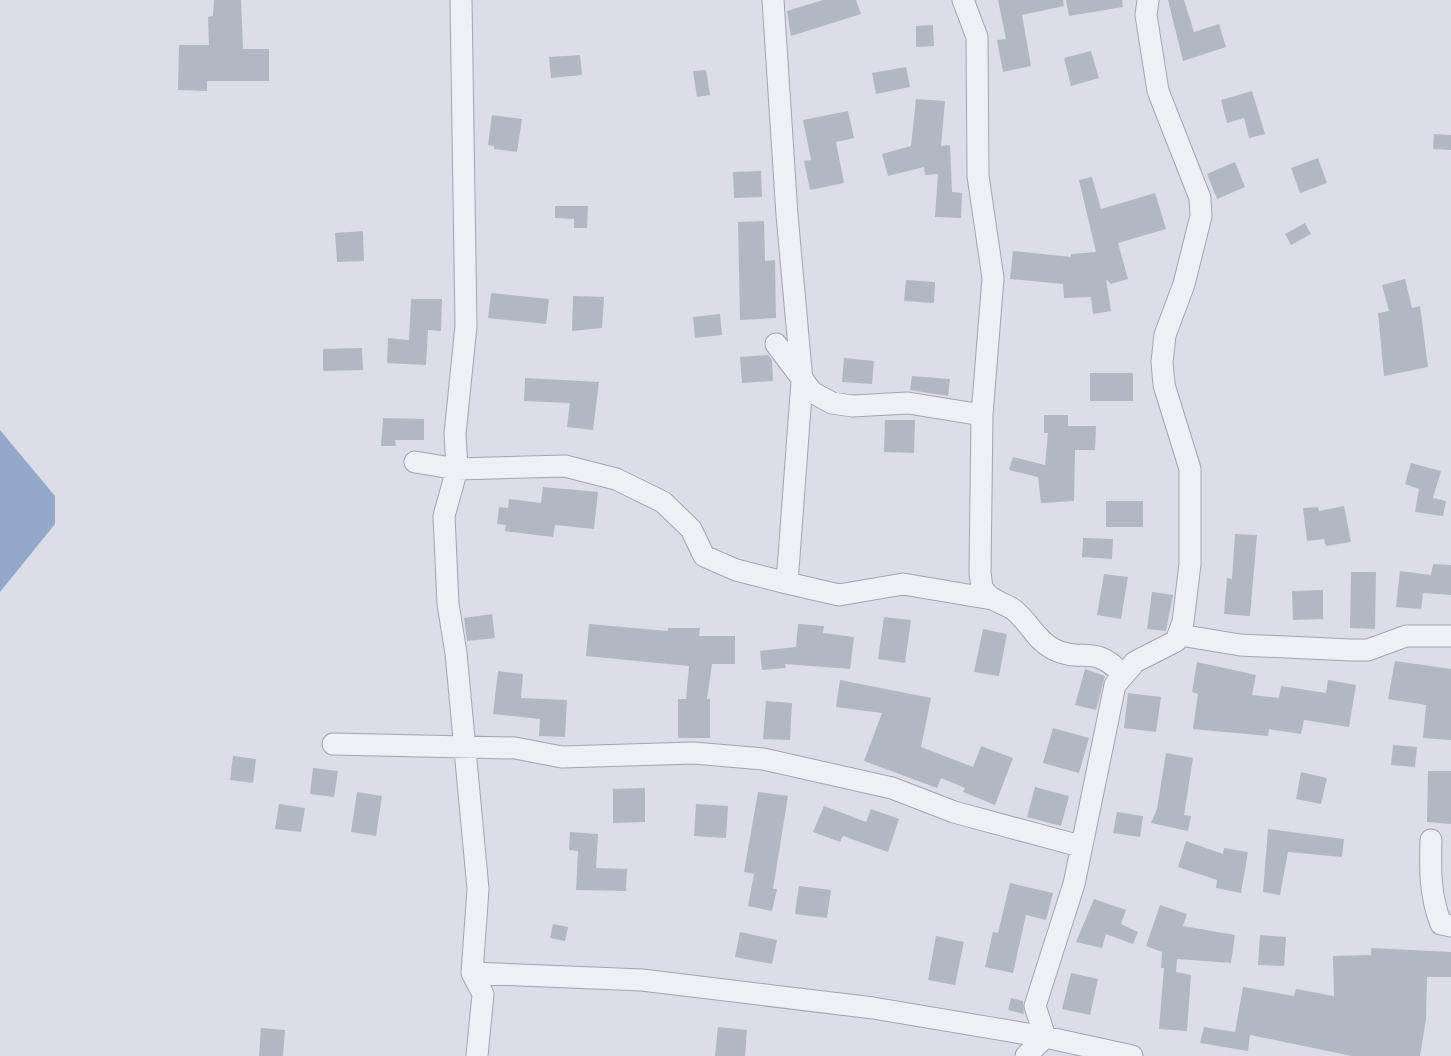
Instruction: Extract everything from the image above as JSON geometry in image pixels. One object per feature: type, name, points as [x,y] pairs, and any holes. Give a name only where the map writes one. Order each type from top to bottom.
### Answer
[{"type":"street","points":[[461,0],[466,326],[455,434],[457,469],[444,516],[448,604],[456,653],[462,747],[478,889],[472,973],[483,994],[477,1056]]},
{"type":"street","points":[[774,0],[787,215],[802,381],[787,583]]},
{"type":"street","points":[[963,0],[977,37],[978,177],[993,278],[982,415],[980,573],[983,589],[992,599]]},
{"type":"street","points":[[1045,1037],[1035,1006],[1074,884],[1115,685],[1135,662],[1176,641],[1180,635],[1190,564],[1190,468],[1164,385],[1162,362],[1166,335],[1184,284],[1201,216],[1200,198],[1158,91],[1146,15],[1148,0]]},
{"type":"street","points":[[776,344],[802,381],[812,391],[832,402],[852,406],[908,403],[982,415]]},
{"type":"street","points":[[415,462],[457,469],[565,466],[616,479],[663,502],[691,529],[704,556],[736,570],[839,594],[903,584],[992,599],[1018,613],[1035,634],[1053,649],[1069,654],[1098,655],[1111,661],[1122,674]]},
{"type":"street","points":[[1180,635],[1240,645],[1330,650],[1368,650],[1406,636],[1451,636]]},
{"type":"street","points":[[333,744],[515,748],[562,757],[694,753],[763,760],[861,780],[954,812],[1080,845]]},
{"type":"street","points":[[1432,839],[1430,873],[1433,902],[1441,924],[1451,926]]},
{"type":"street","points":[[472,973],[642,980],[873,1008],[1045,1037],[1132,1056]]},
{"type":"street","points":[[1026,1056],[1045,1037]]},
{"type":"water","points":[[0,430],[55,496],[55,524],[0,592]]},
{"type":"building","points":[[214,0],[241,0],[243,49],[269,49],[269,81],[207,81],[207,91],[178,90],[179,45],[209,45],[208,17],[213,16]]},
{"type":"building","points":[[823,0],[856,0],[861,14],[791,36],[787,11]]},
{"type":"building","points":[[998,0],[1063,0],[1064,6],[1022,15],[1031,66],[1003,72],[997,40],[1006,39]]},
{"type":"building","points":[[1066,0],[1122,0],[1123,7],[1069,16]]},
{"type":"building","points":[[1168,0],[1184,0],[1194,32],[1219,24],[1226,47],[1183,61]]},
{"type":"building","points":[[933,25],[934,46],[916,47],[916,26]]},
{"type":"building","points":[[1091,51],[1099,78],[1071,86],[1064,58]]},
{"type":"building","points":[[580,55],[582,75],[551,78],[549,57]]},
{"type":"building","points":[[906,67],[910,87],[876,94],[872,73]]},
{"type":"building","points":[[706,70],[710,95],[697,97],[693,71]]},
{"type":"building","points":[[1252,91],[1265,134],[1249,138],[1244,118],[1227,123],[1221,100]]},
{"type":"building","points":[[916,99],[945,101],[941,146],[950,145],[952,192],[962,193],[961,218],[935,217],[938,174],[925,175],[924,167],[888,176],[882,154],[911,146]]},
{"type":"building","points":[[848,111],[854,138],[836,142],[844,183],[810,190],[804,161],[811,160],[803,120]]},
{"type":"building","points":[[492,115],[522,119],[517,152],[494,149],[494,146],[488,145]]},
{"type":"building","points":[[1434,134],[1451,135],[1451,150],[1433,149]]},
{"type":"building","points":[[1318,158],[1327,183],[1300,193],[1291,168]]},
{"type":"building","points":[[1235,162],[1245,187],[1217,199],[1207,174]]},
{"type":"building","points":[[761,171],[762,197],[734,198],[733,172]]},
{"type":"building","points":[[1092,177],[1101,209],[1155,193],[1166,229],[1118,243],[1128,279],[1111,284],[1106,279],[1111,311],[1093,314],[1091,297],[1064,298],[1063,284],[1010,279],[1013,251],[1071,257],[1071,254],[1096,252],[1079,180]]},
{"type":"building","points":[[555,206],[588,206],[587,228],[574,228],[574,219],[555,218]]},
{"type":"building","points":[[764,221],[765,261],[775,260],[776,318],[740,320],[738,222]]},
{"type":"building","points":[[1305,223],[1311,234],[1291,245],[1285,234]]},
{"type":"building","points":[[363,231],[364,261],[337,262],[335,233]]},
{"type":"building","points":[[1405,279],[1412,308],[1420,306],[1428,367],[1384,376],[1378,313],[1389,311],[1382,285]]},
{"type":"building","points":[[906,280],[935,282],[934,303],[904,301]]},
{"type":"building","points":[[491,293],[549,299],[546,324],[488,318]]},
{"type":"building","points":[[573,296],[604,297],[602,328],[572,331]]},
{"type":"building","points":[[411,299],[442,299],[441,331],[428,330],[426,365],[387,363],[388,338],[409,340]]},
{"type":"building","points":[[720,314],[722,335],[695,338],[693,317]]},
{"type":"building","points":[[362,348],[363,370],[323,371],[323,349]]},
{"type":"building","points":[[768,355],[772,360],[773,381],[742,383],[740,357]]},
{"type":"building","points":[[844,358],[874,361],[872,384],[842,382]]},
{"type":"building","points":[[1090,373],[1133,373],[1133,401],[1090,401]]},
{"type":"building","points":[[912,376],[950,379],[948,396],[910,390]]},
{"type":"building","points":[[525,378],[599,382],[593,430],[567,427],[570,403],[524,401]]},
{"type":"building","points":[[1044,415],[1068,415],[1068,426],[1096,426],[1095,450],[1075,450],[1074,501],[1041,503],[1038,477],[1009,470],[1013,457],[1045,465],[1048,433],[1044,433]]},
{"type":"building","points":[[383,418],[424,419],[424,440],[395,440],[396,446],[381,446]]},
{"type":"building","points":[[885,420],[915,420],[914,453],[884,452]]},
{"type":"building","points":[[1411,463],[1441,471],[1433,498],[1446,501],[1443,516],[1415,512],[1419,489],[1405,484]]},
{"type":"building","points":[[543,487],[598,492],[594,529],[555,525],[553,537],[505,531],[506,525],[497,524],[499,507],[508,508],[509,499],[541,503]]},
{"type":"building","points":[[1106,501],[1143,501],[1143,527],[1106,527]]},
{"type":"building","points":[[1344,506],[1351,542],[1326,546],[1324,539],[1307,541],[1303,508],[1318,507],[1319,511]]},
{"type":"building","points":[[1235,534],[1257,535],[1250,616],[1224,614],[1227,578],[1232,579]]},
{"type":"building","points":[[1083,538],[1113,539],[1112,559],[1082,557]]},
{"type":"building","points":[[1433,564],[1451,565],[1451,595],[1423,593],[1421,609],[1396,607],[1400,571],[1431,575]]},
{"type":"building","points":[[1351,572],[1376,572],[1375,629],[1350,628]]},
{"type":"building","points":[[1104,574],[1128,577],[1121,619],[1097,615]]},
{"type":"building","points":[[1323,590],[1323,619],[1293,620],[1292,591]]},
{"type":"building","points":[[1152,592],[1173,595],[1166,631],[1147,629]]},
{"type":"building","points":[[492,614],[495,638],[467,641],[464,618]]},
{"type":"building","points":[[884,617],[911,620],[905,663],[878,659]]},
{"type":"building","points":[[589,624],[668,631],[668,628],[700,628],[699,636],[735,636],[735,664],[712,664],[707,699],[710,699],[710,738],[678,738],[678,699],[686,699],[689,666],[586,656]]},
{"type":"building","points":[[798,624],[824,626],[823,633],[854,637],[850,669],[785,664],[786,668],[762,670],[760,651],[796,647]]},
{"type":"building","points":[[983,629],[1007,634],[999,676],[974,672]]},
{"type":"building","points":[[1395,661],[1451,669],[1451,740],[1423,738],[1426,705],[1388,699]]},
{"type":"building","points":[[1197,662],[1256,675],[1252,695],[1279,698],[1281,686],[1326,693],[1328,680],[1356,685],[1349,727],[1304,720],[1301,734],[1269,729],[1268,736],[1193,729],[1198,694],[1192,692]]},
{"type":"building","points":[[1085,669],[1105,676],[1096,710],[1075,705]]},
{"type":"building","points":[[498,671],[523,674],[521,698],[567,700],[565,737],[539,736],[540,719],[493,714]]},
{"type":"building","points":[[840,680],[931,698],[921,747],[973,767],[981,746],[1013,758],[995,805],[963,792],[965,788],[941,778],[937,788],[864,761],[882,713],[836,707]]},
{"type":"building","points":[[1128,693],[1161,697],[1156,732],[1124,728]]},
{"type":"building","points":[[766,701],[792,703],[790,740],[763,739]]},
{"type":"building","points":[[1053,728],[1089,738],[1079,773],[1043,763]]},
{"type":"building","points":[[1393,745],[1417,747],[1415,767],[1391,765]]},
{"type":"building","points":[[1166,753],[1193,758],[1184,815],[1191,816],[1188,831],[1151,823],[1157,809]]},
{"type":"building","points":[[233,756],[256,759],[253,783],[230,780]]},
{"type":"building","points":[[313,768],[338,771],[334,797],[310,794]]},
{"type":"building","points":[[1428,771],[1451,771],[1451,824],[1427,822]]},
{"type":"building","points":[[1301,772],[1327,778],[1321,804],[1296,799]]},
{"type":"building","points":[[1035,787],[1069,796],[1061,826],[1027,817]]},
{"type":"building","points":[[645,788],[645,822],[613,823],[613,789]]},
{"type":"building","points":[[357,792],[382,796],[376,836],[351,832]]},
{"type":"building","points":[[758,792],[788,796],[772,911],[748,906],[754,874],[744,872]]},
{"type":"building","points":[[279,804],[305,808],[301,832],[275,829]]},
{"type":"building","points":[[696,804],[728,806],[726,838],[694,836]]},
{"type":"building","points":[[824,806],[866,822],[871,809],[899,819],[888,852],[843,836],[840,842],[813,832]]},
{"type":"building","points":[[1117,812],[1143,816],[1140,837],[1113,833]]},
{"type":"building","points":[[1268,829],[1344,839],[1342,857],[1288,852],[1280,895],[1263,892]]},
{"type":"building","points":[[570,832],[598,834],[596,868],[627,869],[626,891],[576,890],[578,851],[569,850]]},
{"type":"building","points":[[1186,841],[1223,854],[1224,848],[1248,852],[1241,893],[1216,888],[1217,880],[1178,867]]},
{"type":"building","points":[[1010,883],[1053,893],[1046,920],[1026,915],[1013,973],[985,967],[993,932],[998,933]]},
{"type":"building","points":[[799,886],[831,890],[827,918],[795,914]]},
{"type":"building","points":[[1094,899],[1126,910],[1121,924],[1138,932],[1133,944],[1106,934],[1102,948],[1076,942]]},
{"type":"building","points":[[1160,905],[1187,914],[1183,926],[1235,935],[1231,963],[1177,959],[1176,972],[1191,975],[1187,1031],[1159,1029],[1164,968],[1161,968],[1162,952],[1146,946]]},
{"type":"building","points":[[553,924],[568,927],[565,941],[550,938]]},
{"type":"building","points":[[740,932],[777,940],[772,964],[735,957]]},
{"type":"building","points":[[1260,935],[1286,937],[1284,966],[1258,965]]},
{"type":"building","points":[[936,936],[964,942],[955,985],[928,980]]},
{"type":"building","points":[[1371,948],[1451,952],[1451,977],[1427,977],[1426,1019],[1420,1056],[1352,1056],[1250,1035],[1248,1051],[1200,1043],[1204,1027],[1235,1032],[1243,987],[1294,996],[1296,989],[1334,996],[1333,956],[1371,955]]},
{"type":"building","points":[[1071,973],[1098,979],[1090,1015],[1062,1009]]},
{"type":"building","points":[[1011,998],[1023,1001],[1024,1014],[1008,1010]]},
{"type":"building","points":[[718,1027],[747,1030],[745,1056],[715,1056]]},
{"type":"building","points":[[261,1028],[285,1030],[283,1056],[259,1056]]}]
